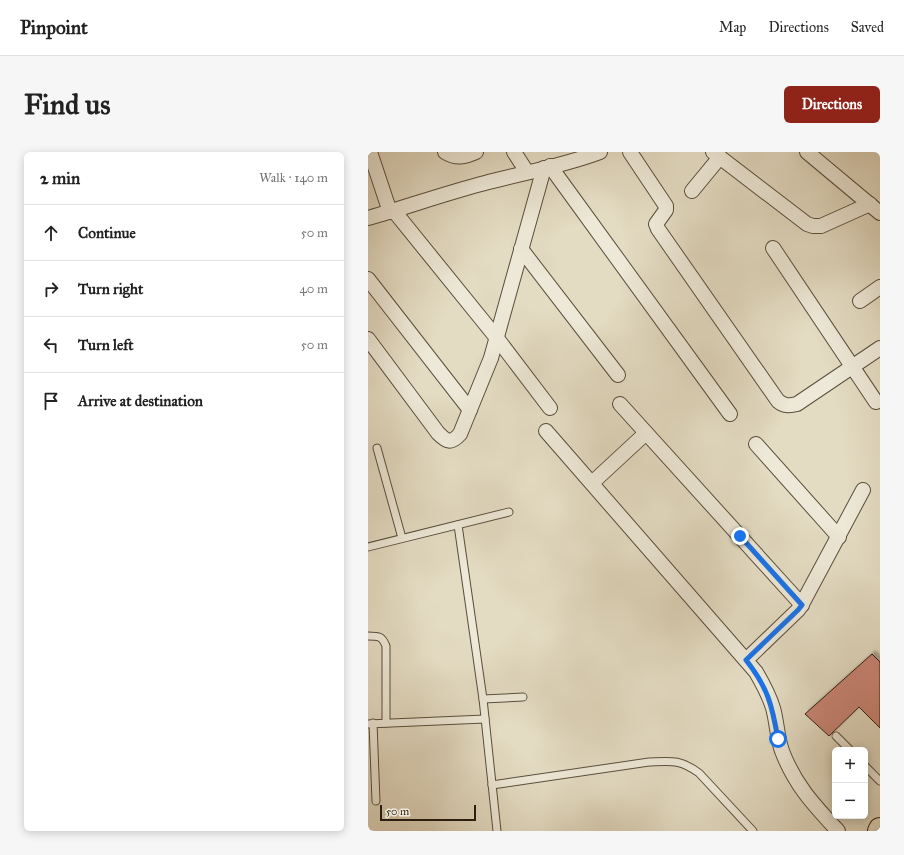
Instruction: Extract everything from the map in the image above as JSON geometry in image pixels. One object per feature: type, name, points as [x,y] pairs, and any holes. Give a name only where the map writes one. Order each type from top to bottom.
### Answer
[{"type":"street","points":[[370,152],[392,212],[496,337],[550,408]]},
{"type":"street","points":[[445,152],[455,157],[466,156],[476,152]]},
{"type":"street","points":[[514,152],[528,172]]},
{"type":"street","points":[[368,218],[392,212],[483,183],[600,152]]},
{"type":"street","points":[[630,152],[666,206],[666,210],[656,224],[658,229],[782,404],[788,406],[797,404],[851,366],[880,348]]},
{"type":"street","points":[[807,152],[875,209]]},
{"type":"street","points":[[692,190],[716,154],[807,224],[821,226],[875,209]]},
{"type":"street","points":[[368,339],[444,439],[449,441],[455,440],[460,434],[491,358],[521,249],[547,167]]},
{"type":"street","points":[[547,167],[730,414]]},
{"type":"street","points":[[368,182],[382,187]]},
{"type":"street","points":[[773,248],[876,402]]},
{"type":"street","points":[[521,249],[618,375]]},
{"type":"street","points":[[368,279],[470,410]]},
{"type":"street","points":[[860,302],[880,287]]},
{"type":"street","points":[[620,404],[802,605]]},
{"type":"street","points":[[546,431],[746,660],[764,685],[773,709],[778,739],[792,773],[804,793],[838,831]]},
{"type":"street","points":[[592,483],[646,432]]},
{"type":"street","points":[[756,444],[839,537]]},
{"type":"street","points":[[746,660],[802,605],[863,490]]},
{"type":"lane","points":[[377,448],[402,538]]},
{"type":"lane","points":[[368,547],[508,512]]},
{"type":"lane","points":[[458,525],[483,699],[497,831]]},
{"type":"lane","points":[[368,636],[378,636],[384,640],[386,646],[386,723]]},
{"type":"lane","points":[[483,699],[523,697]]},
{"type":"lane","points":[[376,801],[371,724],[485,719]]},
{"type":"lane","points":[[836,736],[847,747]]},
{"type":"lane","points":[[492,785],[648,762],[675,761],[689,765],[699,773],[753,831]]},
{"type":"lane","points":[[868,769],[879,778]]},
{"type":"building","points":[[872,654],[880,662],[880,728],[859,707],[829,736],[805,714]]},
{"type":"route","points":[[740,536],[802,605],[746,660],[764,685],[773,709],[778,739]]}]
